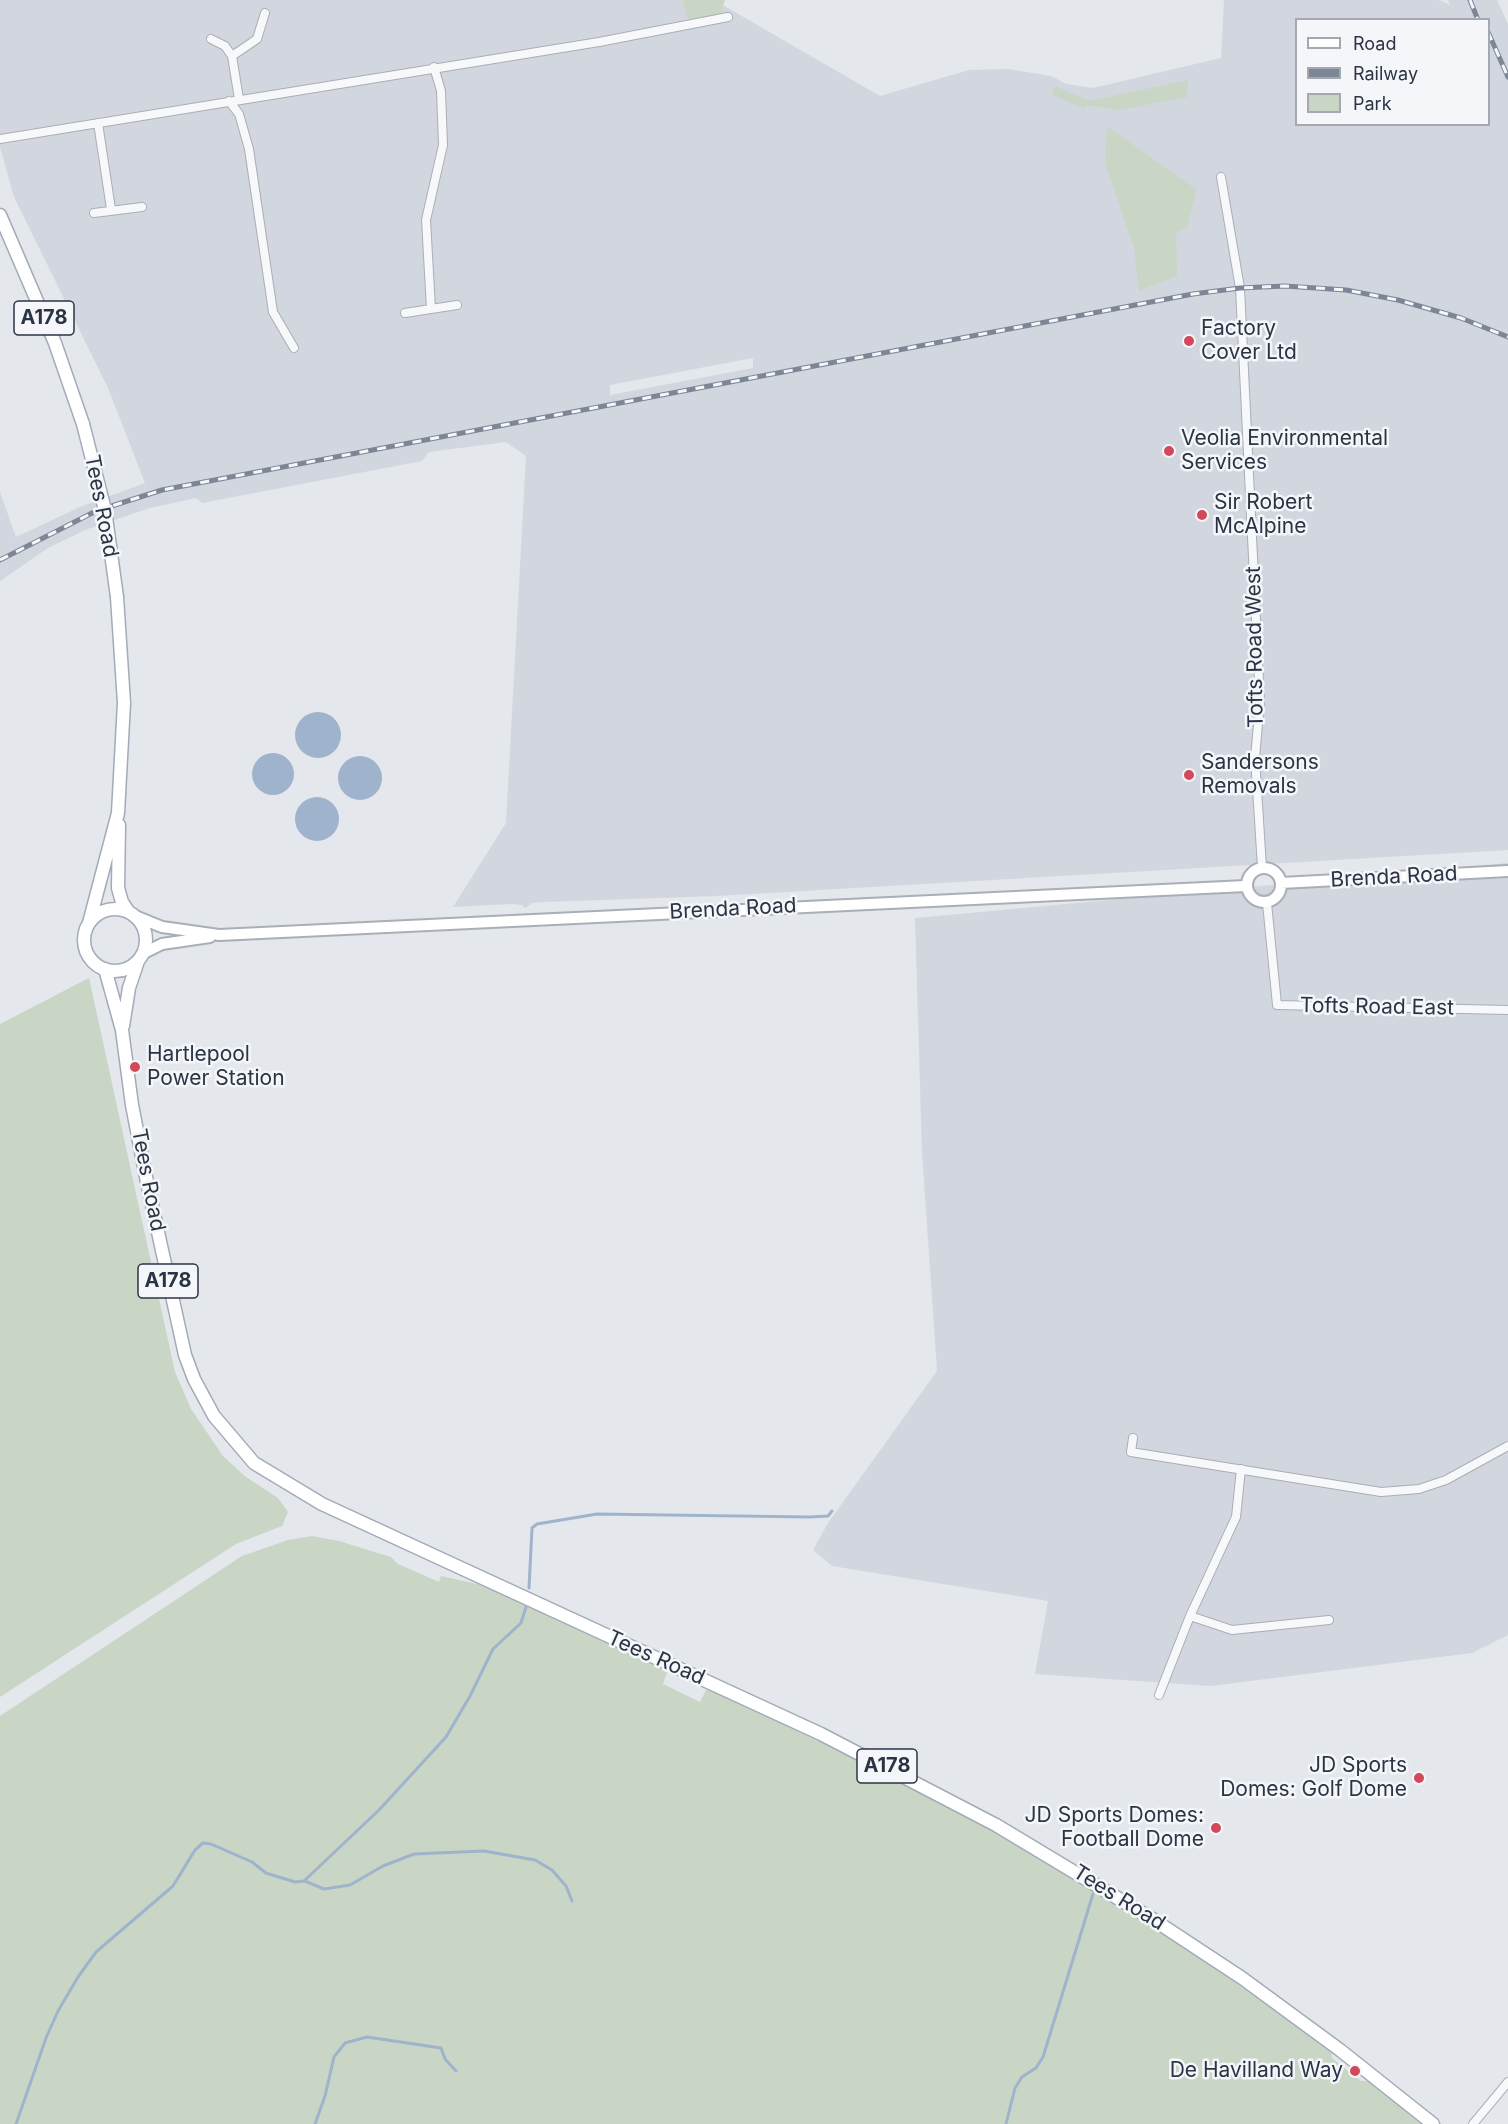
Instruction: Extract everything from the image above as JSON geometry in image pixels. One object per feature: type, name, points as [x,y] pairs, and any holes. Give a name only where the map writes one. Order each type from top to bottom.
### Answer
[{"type":"main road","name":"Tees Road","points":[[0,215],[55,343],[83,423],[105,510],[117,597],[124,703],[118,813],[118,888],[122,902],[131,914]]},
{"type":"main road","name":"Tees Road","points":[[89,923],[118,813]]},
{"type":"main road","points":[[1262,867],[1277,873],[1281,883],[1280,891],[1274,899],[1267,903],[1253,899],[1246,886],[1247,879],[1254,871],[1262,867]]},
{"type":"main road","name":"Brenda Road","points":[[1281,883],[1508,872]]},
{"type":"main road","name":"Brenda Road","points":[[141,956],[162,944],[219,935],[1246,886]]},
{"type":"main road","points":[[89,923],[100,913],[109,909],[131,914]]},
{"type":"main road","name":"Brenda Road","points":[[131,914],[162,927],[219,935]]},
{"type":"main road","name":"A178","points":[[131,914],[143,927],[146,939],[141,956]]},
{"type":"main road","name":"A178","points":[[89,923],[84,938],[85,948],[95,964],[105,969]]},
{"type":"main road","points":[[105,969],[117,970],[130,967],[141,956]]},
{"type":"main road","name":"Tees Road","points":[[123,1030],[129,988],[141,956]]},
{"type":"main road","name":"Tees Road","points":[[105,969],[123,1030],[143,1160],[185,1355],[194,1379],[214,1416],[254,1463],[295,1490],[333,1509],[821,1734],[996,1824],[1145,1914],[1242,1978],[1340,2049],[1432,2124]]},
{"type":"street","points":[[232,56],[257,39],[265,13]]},
{"type":"street","points":[[0,139],[654,33],[728,16]]},
{"type":"street","points":[[211,39],[225,46],[232,56],[239,99]]},
{"type":"street","points":[[432,309],[426,220],[443,145],[441,91],[434,67]]},
{"type":"street","points":[[229,101],[239,114],[249,149],[273,312],[294,348]]},
{"type":"street","points":[[98,123],[111,209]]},
{"type":"street","name":"Tofts Road West","points":[[1221,177],[1240,288],[1260,702],[1256,758],[1262,867]]},
{"type":"street","points":[[94,213],[111,209],[142,207]]},
{"type":"street","points":[[405,313],[457,305]]},
{"type":"street","name":"Tofts Road East","points":[[1267,903],[1276,1005],[1508,1010]]},
{"type":"street","points":[[1133,1438],[1131,1452],[1358,1489],[1399,1491],[1419,1489],[1446,1480],[1508,1446]]},
{"type":"street","points":[[1159,1695],[1190,1616],[1236,1517],[1241,1469]]},
{"type":"street","points":[[1190,1616],[1232,1630],[1329,1620]]},
{"type":"street","points":[[1473,2124],[1508,2082]]},
{"type":"shaded area","points":[[0,0],[714,0],[880,96],[969,70],[1008,69],[1051,76],[1066,84],[1093,88],[1221,58],[1224,0],[1439,0],[1450,5],[1448,0],[1497,0],[1508,24],[1508,850],[717,896],[544,902],[532,903],[525,908],[522,905],[512,904],[453,907],[506,823],[526,456],[506,442],[429,452],[422,461],[202,503],[196,498],[150,508],[85,530],[48,548],[0,581],[0,492],[16,537],[80,507],[145,483],[108,388],[14,197],[0,147]],"holes":[[[753,358],[753,368],[610,395],[610,385]]]},
{"type":"shaded area","points":[[1508,863],[1508,1635],[1472,1653],[1211,1686],[1035,1674],[1048,1601],[832,1566],[813,1550],[828,1523],[937,1371],[922,1152],[915,918]]},
{"type":"green space","points":[[725,0],[720,16],[689,22],[683,1]]},
{"type":"green space","points":[[1188,80],[1187,97],[1119,110],[1087,105],[1084,108],[1052,95],[1055,86],[1089,101]]},
{"type":"green space","points":[[1107,126],[1197,190],[1187,227],[1176,234],[1177,276],[1139,291],[1134,248],[1105,162]]},
{"type":"green space","points":[[89,978],[175,1372],[191,1409],[223,1456],[246,1477],[278,1498],[288,1512],[282,1526],[236,1544],[0,1697],[0,1024]]},
{"type":"green space","points":[[312,1536],[339,1541],[391,1557],[398,1564],[439,1582],[441,1576],[482,1585],[668,1669],[663,1684],[700,1702],[706,1690],[713,1690],[944,1802],[1130,1911],[1205,1961],[1331,2051],[1332,2058],[1361,2081],[1368,2081],[1421,2124],[0,2124],[0,1716],[242,1556],[288,1540]]},
{"type":"water","points":[[318,712],[334,719],[341,735],[334,751],[318,758],[302,751],[295,735],[302,719]]},
{"type":"water","points":[[273,753],[281,754],[288,759],[293,766],[293,782],[288,789],[281,794],[273,795],[265,794],[258,789],[253,782],[252,774],[253,766],[258,759],[265,754]]},
{"type":"water","points":[[360,756],[375,763],[382,778],[375,793],[360,800],[345,793],[338,778],[345,763]]},
{"type":"water","points":[[317,797],[332,804],[339,819],[332,834],[317,841],[302,834],[295,819],[302,804]]},
{"type":"waterway","points":[[529,1588],[532,1528],[537,1524],[597,1514],[809,1517],[828,1516],[832,1511]]},
{"type":"waterway","points":[[16,2124],[46,2038],[58,2011],[78,1977],[96,1952],[173,1886],[195,1850],[203,1843],[211,1844],[252,1862],[266,1873],[295,1882],[304,1881],[379,1810],[446,1737],[470,1696],[493,1649],[521,1623],[526,1607]]},
{"type":"waterway","points":[[305,1881],[324,1889],[350,1885],[383,1866],[414,1854],[484,1851],[535,1860],[552,1870],[566,1886],[572,1901]]},
{"type":"waterway","points":[[1006,2124],[1015,2088],[1022,2077],[1036,2068],[1043,2057],[1093,1894]]},
{"type":"waterway","points":[[315,2124],[325,2096],[334,2057],[345,2043],[367,2037],[441,2048],[445,2059],[456,2071]]},
{"type":"railway","points":[[1470,0],[1477,18]]},
{"type":"railway","points":[[1490,36],[1508,77]]},
{"type":"railway","points":[[0,560],[96,511],[162,490],[1193,294],[1240,288],[1285,286],[1346,290],[1398,300],[1461,318],[1508,337]]},
{"type":"place","name":"Factory Cover Ltd","points":[[1189,341]]},
{"type":"place","name":"Veolia Environmental Services","points":[[1169,451]]},
{"type":"place","name":"Sir Robert McAlpine","points":[[1202,515]]},
{"type":"place","name":"Sandersons Removals","points":[[1189,775]]},
{"type":"place","name":"Hartlepool Power Station","points":[[135,1067]]},
{"type":"place","name":"JD Sports Domes: Golf Dome","points":[[1419,1778]]},
{"type":"place","name":"JD Sports Domes: Football Dome","points":[[1216,1828]]},
{"type":"place","name":"De Havilland Way","points":[[1355,2071]]}]
